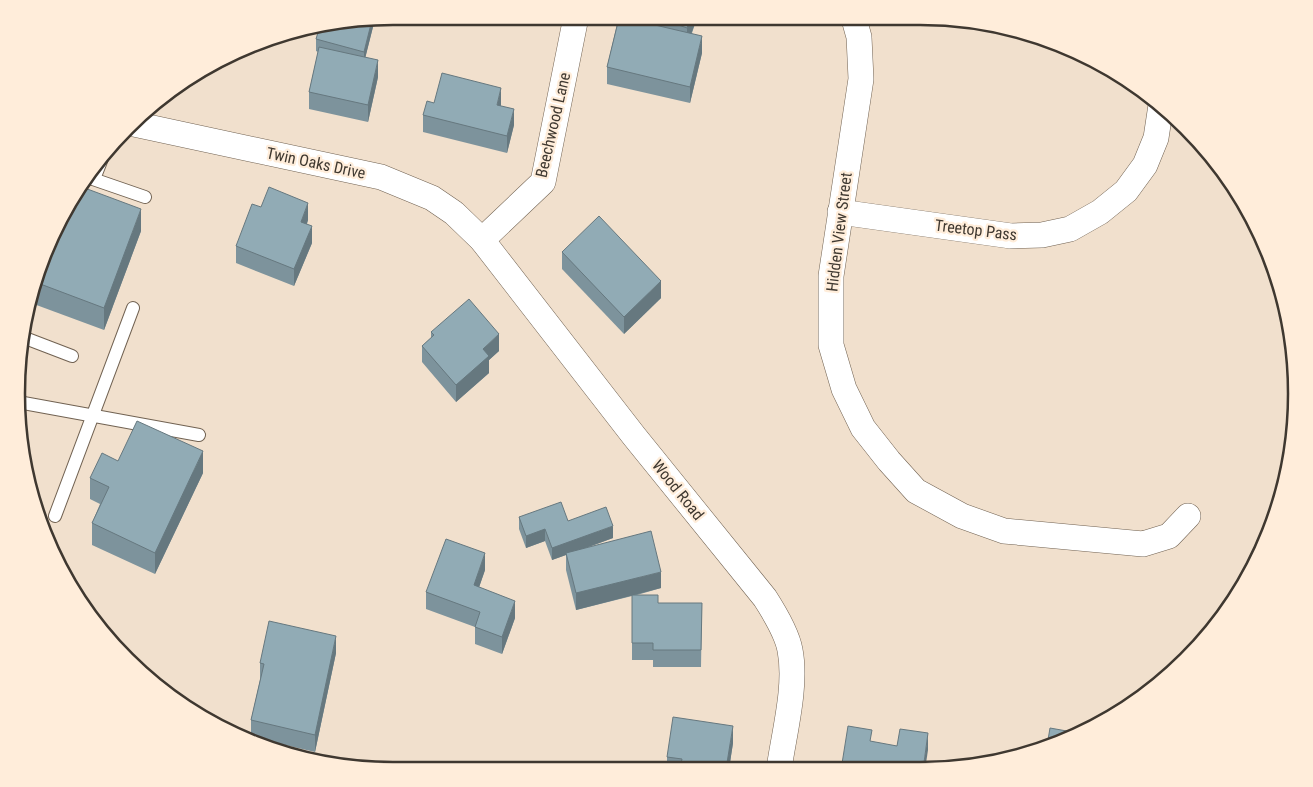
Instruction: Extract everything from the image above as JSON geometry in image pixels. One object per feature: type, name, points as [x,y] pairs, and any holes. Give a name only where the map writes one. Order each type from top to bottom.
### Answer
[{"type":"street","name":"Beechwood Lane","points":[[482,240],[542,182],[574,25]]},
{"type":"street","name":"Hidden View Street","points":[[856,25],[859,37],[861,79],[831,276],[831,344],[844,389],[863,428],[916,491],[962,516],[1004,531],[1143,544],[1169,536],[1188,516]]},
{"type":"street","name":"Treetop Pass","points":[[840,212],[1011,236],[1042,235],[1070,229],[1100,212],[1126,191],[1145,165],[1156,138],[1160,114]]},
{"type":"street","name":"Twin Oaks Drive","points":[[141,125],[381,177],[432,198],[454,214],[482,240]]},
{"type":"street","name":"Wood Road","points":[[482,240],[634,436],[765,598],[775,614],[790,649],[792,668],[791,690],[780,762]]},
{"type":"lane","points":[[94,179],[145,197]]},
{"type":"lane","points":[[55,516],[133,308]]},
{"type":"lane","points":[[29,340],[72,356]]},
{"type":"lane","points":[[25,403],[198,435]]},
{"type":"building","points":[[617,25],[655,25],[702,36],[690,87],[607,67]]},
{"type":"building","points":[[371,26],[364,52],[316,39],[318,33],[322,32]]},
{"type":"building","points":[[319,47],[378,60],[368,105],[309,92]]},
{"type":"building","points":[[442,73],[501,88],[497,105],[514,109],[507,136],[423,115],[427,101],[434,103]]},
{"type":"building","points":[[269,187],[308,203],[301,222],[312,226],[294,269],[236,246],[252,204],[261,207]]},
{"type":"building","points":[[87,189],[141,209],[104,308],[42,285],[53,252],[74,209]]},
{"type":"building","points":[[599,216],[661,281],[624,317],[562,252]]},
{"type":"building","points":[[469,299],[499,334],[483,349],[489,356],[456,385],[422,346],[434,335],[431,332]]},
{"type":"building","points":[[137,421],[203,451],[155,553],[92,523],[109,487],[90,478],[102,453],[118,461]]},
{"type":"building","points":[[561,502],[568,521],[606,507],[613,526],[552,548],[545,529],[526,536],[519,517]]},
{"type":"building","points":[[651,531],[661,572],[576,593],[566,553]]},
{"type":"building","points":[[446,539],[485,553],[474,585],[515,601],[502,637],[475,627],[480,612],[426,592]]},
{"type":"building","points":[[632,595],[658,595],[658,603],[702,603],[701,650],[653,650],[653,643],[632,643]]},
{"type":"building","points":[[269,621],[336,636],[315,735],[251,720],[264,664],[260,663]]},
{"type":"building","points":[[673,717],[733,726],[727,762],[681,762],[682,759],[667,757]]},
{"type":"building","points":[[848,726],[872,730],[870,741],[897,746],[900,729],[928,733],[924,762],[842,762]]},
{"type":"building","points":[[1050,728],[1067,731],[1061,734],[1048,738]]}]
